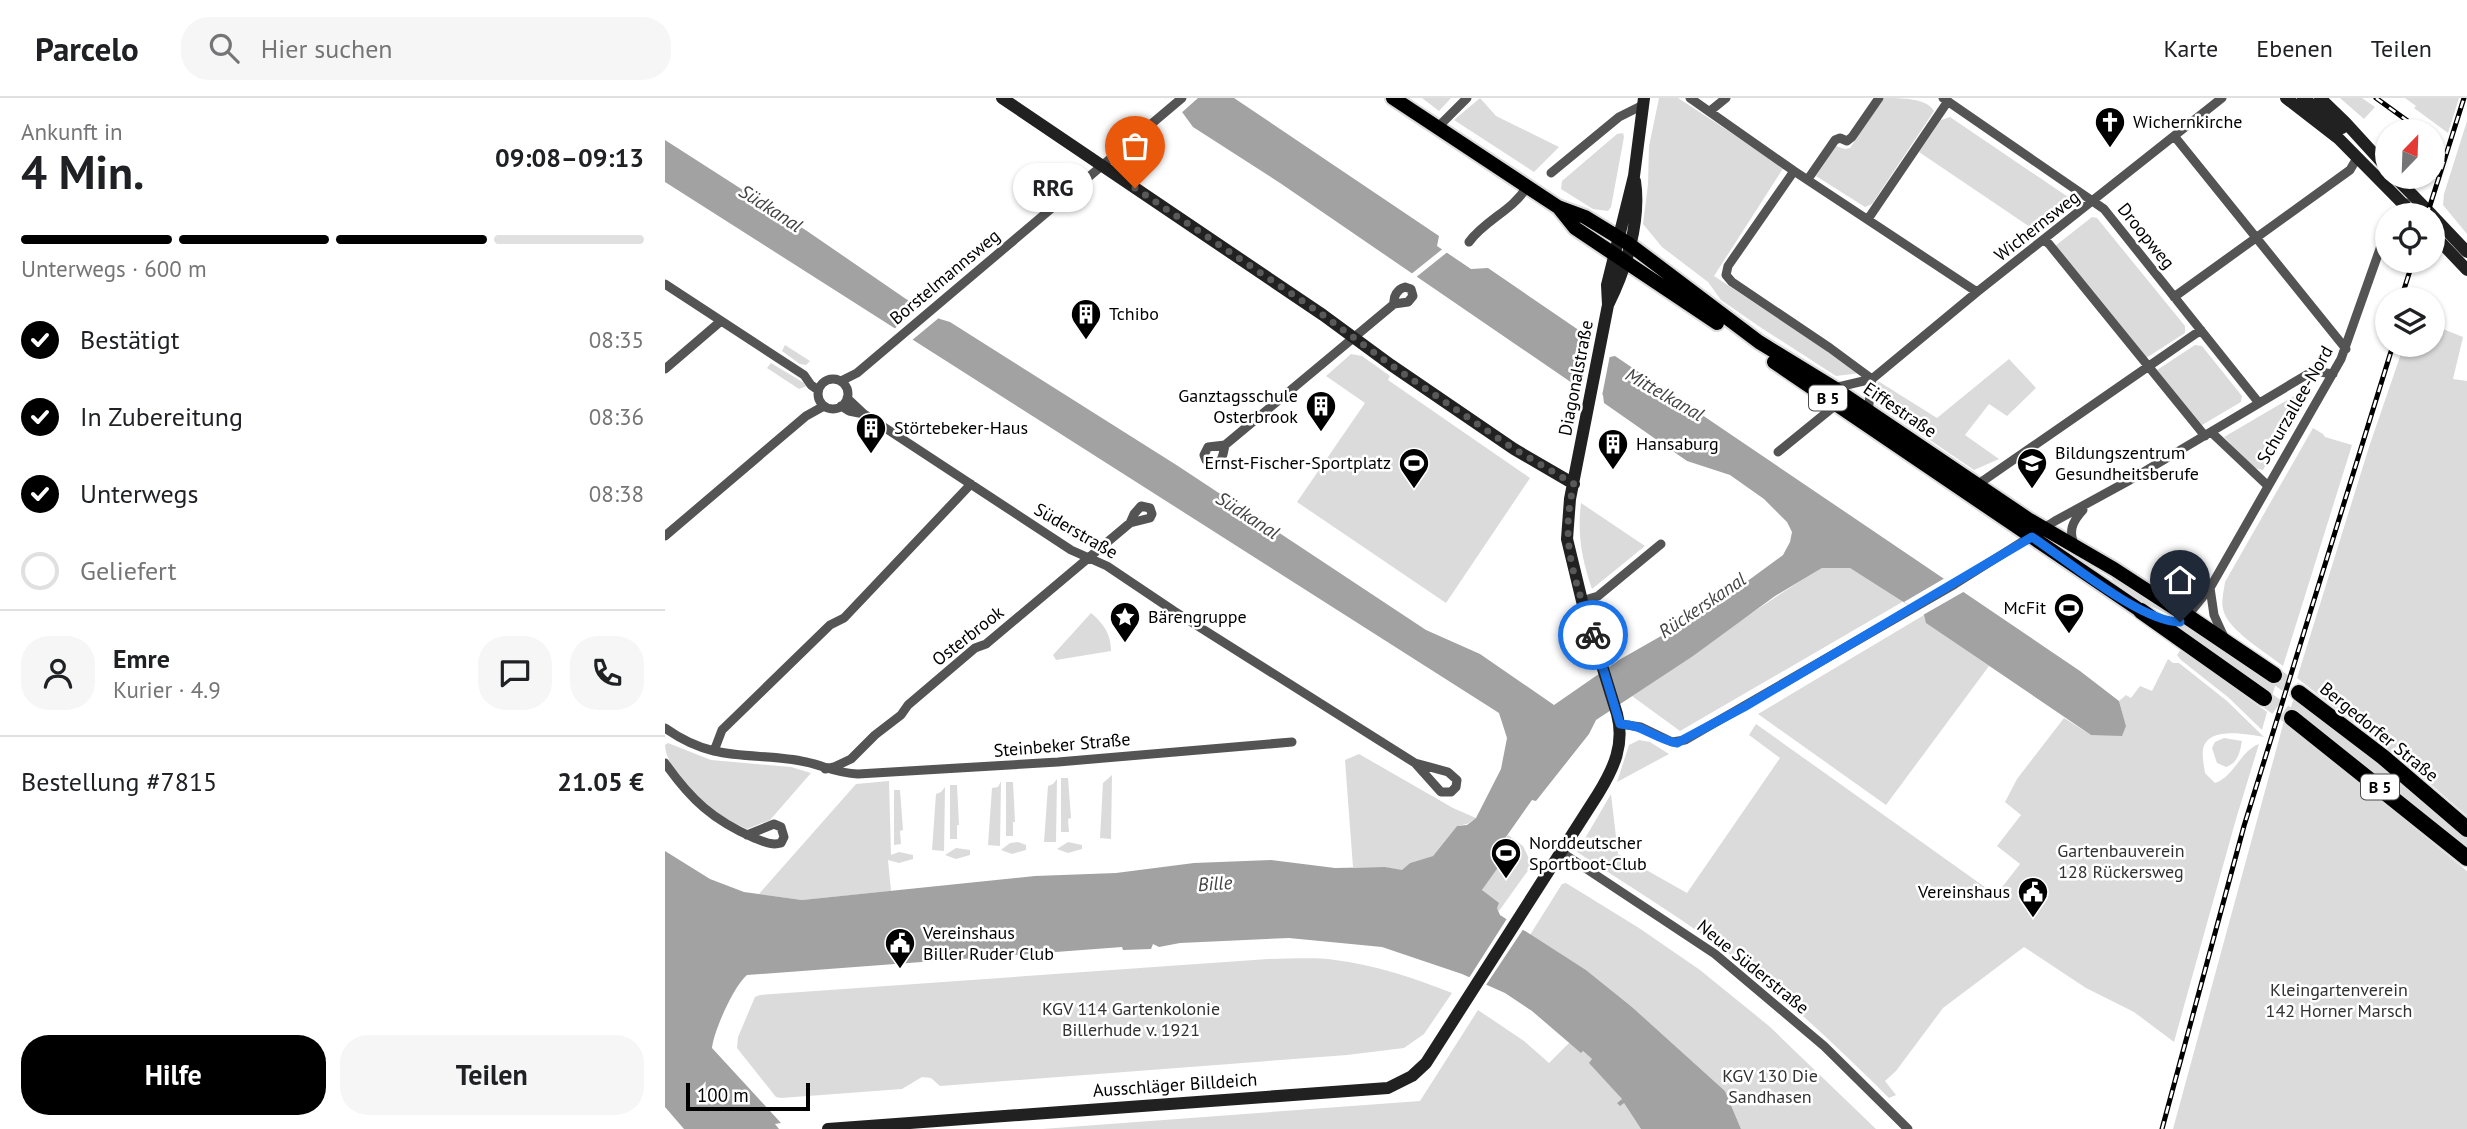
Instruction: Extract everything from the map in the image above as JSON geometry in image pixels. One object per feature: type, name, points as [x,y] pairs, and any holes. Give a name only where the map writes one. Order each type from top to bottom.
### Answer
[{"type":"highway","name":"B 5","points":[[2141,611],[2264,698]]},
{"type":"highway","name":"B 5","points":[[2188,617],[2274,675]]},
{"type":"highway","name":"Bergedorfer Straße","points":[[2299,694],[2383,757],[2467,829]]},
{"type":"highway","name":"B 5","points":[[2292,718],[2467,858]]},
{"type":"main road","name":"Eiffestraße","points":[[1393,98],[1558,207],[1585,216],[1623,241],[1759,342],[1834,388],[1977,485],[2141,611]]},
{"type":"main road","name":"Eiffestraße","points":[[1558,207],[1575,228],[1877,431],[2038,533],[2075,547],[2188,617]]},
{"type":"street","points":[[1002,98],[1514,449],[1574,484]]},
{"type":"street","name":"Borstelmannsweg","points":[[844,394],[857,373],[1182,98]]},
{"type":"street","points":[[1437,128],[1467,98]]},
{"type":"street","points":[[1690,98],[1794,171],[1977,292]]},
{"type":"street","points":[[1710,111],[1726,98]]},
{"type":"street","points":[[1808,179],[1835,140],[1840,138],[1847,141],[1852,137],[1879,98]]},
{"type":"street","name":"Wichernsweg","points":[[1834,388],[1872,379],[1977,292],[2222,98]]},
{"type":"street","points":[[2285,98],[2329,130],[2397,203]]},
{"type":"street","points":[[2303,98],[2373,152]]},
{"type":"street","points":[[2320,98],[2375,154]]},
{"type":"street","points":[[1867,219],[1946,100]]},
{"type":"street","name":"Droopweg","points":[[1946,100],[2103,209],[2259,403]]},
{"type":"street","points":[[1551,173],[1612,122],[1644,102]]},
{"type":"street","name":"Diagonalstraße","points":[[1516,922],[1610,772],[1620,746],[1620,724],[1582,601],[1567,539],[1567,517],[1608,305],[1607,285],[1637,205],[1634,176],[1644,102]]},
{"type":"street","points":[[2175,137],[2346,349]]},
{"type":"street","points":[[2174,297],[2350,170],[2357,158]]},
{"type":"street","name":"Eiffestraße","points":[[1794,171],[1728,266],[1726,275],[1872,379]]},
{"type":"street","points":[[1469,242],[1475,234],[1518,200],[1527,187]]},
{"type":"street","points":[[2407,189],[2420,203]]},
{"type":"street","points":[[2445,229],[2467,252]]},
{"type":"street","points":[[2044,240],[2208,434],[2267,485]]},
{"type":"street","points":[[2445,247],[2467,270]]},
{"type":"street","name":"Schurzallee-Nord","points":[[2188,617],[2210,588],[2333,374],[2346,349],[2375,264]]},
{"type":"street","name":"Süderstraße","points":[[665,284],[804,375],[832,409],[844,394]]},
{"type":"street","points":[[1225,445],[1394,304]]},
{"type":"street","points":[[665,369],[721,321]]},
{"type":"street","points":[[1977,485],[2201,330]]},
{"type":"street","points":[[1620,724],[1641,727],[1672,742],[1685,740],[1955,584],[2313,371],[2333,374]]},
{"type":"street","name":"Süderstraße","points":[[821,394],[832,379],[844,394],[849,411],[864,414],[1072,550],[1107,566],[1415,763]]},
{"type":"street","points":[[1872,379],[1868,411],[1877,431]]},
{"type":"street","points":[[665,536],[806,416],[821,394]]},
{"type":"street","points":[[1778,452],[1837,404]]},
{"type":"street","points":[[714,751],[722,730],[830,625],[844,618],[971,484]]},
{"type":"street","points":[[2075,547],[2071,538],[2073,524],[2089,503]]},
{"type":"street","name":"Osterbrook","points":[[824,769],[834,768],[851,759],[875,735],[901,715],[908,705],[975,648],[986,644],[1130,523]]},
{"type":"street","points":[[1582,601],[1598,596],[1661,544]]},
{"type":"street","points":[[2210,588],[2214,615],[2229,644]]},
{"type":"street","points":[[2141,611],[2166,621],[2180,622],[2188,617]]},
{"type":"street","name":"Steinbeker Straße","points":[[665,729],[714,751],[806,762],[839,774],[1058,762],[1292,742]]},
{"type":"street","points":[[851,759],[859,764],[858,774]]},
{"type":"street","points":[[1415,763],[1452,774],[1457,780],[1456,787],[1451,792],[1441,792],[1415,763]]},
{"type":"street","points":[[665,764],[688,794],[712,816],[747,835]]},
{"type":"street","name":"Neue Süderstraße","points":[[1561,852],[1715,954],[1824,1046],[1907,1129]]},
{"type":"street","name":"Ausschläger Billdeich","points":[[828,1129],[1388,1088],[1412,1076],[1426,1063],[1516,922]]},
{"type":"green space","points":[[1422,98],[1451,98],[1439,111]]},
{"type":"green space","points":[[1480,98],[1496,116],[1559,147],[1534,172],[1454,120]]},
{"type":"green space","points":[[1659,98],[1678,98],[1784,167],[1714,276],[1861,373],[1836,376],[1760,327],[1721,300],[1708,282],[1662,247],[1643,224],[1649,146]]},
{"type":"green space","points":[[1884,98],[1920,101],[1934,111],[1872,204],[1865,207],[1816,176],[1836,146],[1850,148]]},
{"type":"green space","points":[[2340,98],[2362,98],[2375,107],[2364,119]]},
{"type":"green space","points":[[2405,98],[2459,98],[2448,133],[2445,131],[2445,119],[2429,119],[2414,108],[2416,106]]},
{"type":"green space","points":[[1950,117],[2071,199],[2072,205],[2039,233],[1919,152],[1941,120]]},
{"type":"green space","points":[[2467,121],[2467,234],[2445,207],[2444,194]]},
{"type":"green space","points":[[1623,133],[1611,207],[1608,211],[1593,209],[1561,189],[1562,181],[1617,134]]},
{"type":"green space","points":[[2092,217],[2097,218],[2185,326],[2185,333],[2146,358],[2055,246]]},
{"type":"green space","points":[[2445,330],[2463,337],[2453,379],[2467,381],[2467,816],[2297,678],[2400,357],[2445,357]]},
{"type":"green space","points":[[785,345],[810,361],[806,365],[800,364],[782,351]]},
{"type":"green space","points":[[2195,345],[2202,346],[2242,396],[2241,402],[2202,425],[2157,370]]},
{"type":"green space","name":"Ernst-Fischer-Sportplatz","points":[[1351,354],[1362,356],[1390,376],[1388,380],[1530,478],[1446,603],[1297,502],[1365,403],[1326,376]]},
{"type":"green space","points":[[2009,359],[2036,388],[2007,416],[1989,404],[1965,435],[1999,459],[1974,470],[1874,402],[1878,381],[1937,418]]},
{"type":"green space","points":[[771,363],[807,386],[799,389],[767,368]]},
{"type":"green space","points":[[2306,389],[2308,391],[2263,470],[2254,468],[2224,437]]},
{"type":"green space","points":[[2313,428],[2325,437],[2352,445],[2283,666],[2232,625],[2226,617],[2222,603],[2225,582]]},
{"type":"green space","points":[[1581,503],[1645,546],[1592,589],[1581,547]]},
{"type":"green space","points":[[1822,568],[1850,568],[1904,601],[1680,731],[1632,696],[1773,599]]},
{"type":"green space","points":[[2075,576],[2080,576],[2169,641]]},
{"type":"green space","points":[[2113,578],[2155,604],[2174,612],[2173,614],[2156,609],[2141,600],[2112,580]]},
{"type":"green space","points":[[1091,613],[1106,630],[1111,651],[1056,660],[1053,655]]},
{"type":"green space","points":[[1924,615],[1927,623],[1989,666],[1886,805],[1758,714]]},
{"type":"green space","points":[[2187,622],[2276,683],[2272,696],[2172,626]]},
{"type":"green space","points":[[2181,649],[2267,712],[2262,730],[2229,698],[2181,660],[2177,655]]},
{"type":"green space","name":"Gartenbauverein 128 Rückersweg","points":[[2168,659],[2179,663],[2227,701],[2264,737],[2220,734],[2206,742],[2203,750],[2205,773],[2215,783],[2228,775],[2252,747],[2259,744],[2174,1042],[2134,1012],[2086,988],[2024,947],[1943,1008],[1896,1071],[1885,1081],[1896,1095],[1889,1098],[1817,1029],[1742,964],[1681,920],[1577,852],[1611,794],[1618,854],[1687,893],[1780,758],[1749,735],[1756,724],[1996,895],[2020,864],[1997,846],[2021,815],[2005,802],[2017,779],[2064,718],[2091,735],[2126,726],[2119,701],[2126,695],[2131,698],[2140,686],[2152,691]]},
{"type":"green space","points":[[2294,698],[2338,730],[2467,836],[2467,850],[2290,710]]},
{"type":"green space","name":"Kleingartenverein 142 Horner Marsch","points":[[2284,721],[2467,871],[2467,1129],[2173,1129]]},
{"type":"green space","points":[[2224,738],[2242,741],[2236,760],[2226,767],[2217,763],[2212,748],[2215,742]]},
{"type":"green space","points":[[1639,740],[1650,742],[1669,754],[1617,782],[1629,745]]},
{"type":"green space","points":[[668,743],[711,760],[791,767],[811,773],[770,820],[747,829],[717,814],[693,793],[666,754],[665,745]]},
{"type":"green space","points":[[1359,754],[1453,808],[1476,818],[1457,826],[1433,856],[1410,863],[1402,871],[1385,867],[1353,867],[1345,760]]},
{"type":"green space","points":[[1112,775],[1111,839],[1100,838],[1103,783]]},
{"type":"green space","points":[[1061,778],[1068,778],[1071,818],[1068,819],[1069,832],[1061,832]]},
{"type":"green space","points":[[1057,779],[1056,842],[1044,842],[1048,786]]},
{"type":"green space","points":[[889,781],[891,855],[899,852],[913,855],[913,859],[899,863],[888,860],[891,891],[802,900],[759,894],[856,784]]},
{"type":"green space","points":[[1001,781],[1000,846],[988,845],[992,788],[998,787]]},
{"type":"green space","points":[[1006,782],[1013,782],[1013,836],[1006,836]]},
{"type":"green space","points":[[950,785],[957,785],[957,839],[950,839]]},
{"type":"green space","points":[[945,787],[944,851],[932,850],[936,794]]},
{"type":"green space","points":[[894,790],[900,790],[903,830],[900,831],[901,844],[894,845]]},
{"type":"green space","name":"Norddeutscher Sportboot-Club","points":[[1508,835],[1523,846],[1532,865],[1499,911],[1482,890],[1502,862],[1493,855]]},
{"type":"green space","points":[[1068,842],[1082,845],[1082,849],[1068,853],[1057,849]]},
{"type":"green space","points":[[1010,843],[1026,845],[1026,850],[1012,854],[1001,850]]},
{"type":"green space","points":[[956,848],[970,850],[970,855],[956,859],[945,855]]},
{"type":"green space","name":"KGV 130 Die Sandhasen","points":[[1566,883],[1700,970],[1769,1026],[1876,1129],[1741,1129],[1725,1091],[1632,1007],[1586,970],[1530,935],[1562,884]]},
{"type":"green space","name":"KGV 114 Gartenkolonie Billerhude v. 1921","points":[[1268,959],[1350,962],[1395,973],[1452,993],[1424,1034],[1404,1048],[1347,1055],[940,1086],[931,1078],[922,1077],[902,1089],[781,1098],[776,1097],[737,1048],[738,1037],[755,997],[760,995]]},
{"type":"green space","points":[[1478,1010],[1524,1041],[1549,1063],[1570,1042],[1583,1051],[1593,1060],[1590,1063],[1622,1099],[1617,1103],[1624,1103],[1641,1129],[1042,1129],[1420,1101]]},
{"type":"water","points":[[1165,98],[1234,98],[1439,236],[1437,246],[1471,269],[1488,268],[1583,333],[1587,340],[1586,345],[1610,357],[1615,356],[2080,671],[2119,701],[2126,726],[2122,736],[2091,735],[1926,623],[1924,615],[1850,568],[1822,568],[1775,596],[1693,656],[1596,720],[1589,734],[1536,801],[1532,800],[1494,854],[1502,862],[1482,890],[1499,903],[1497,908],[1500,915],[1586,970],[1632,1007],[1725,1091],[1741,1129],[1641,1129],[1624,1103],[1620,1106],[1617,1103],[1622,1099],[1589,1063],[1592,1059],[1505,993],[1462,974],[1382,947],[1289,938],[1180,943],[1159,947],[1153,944],[1151,949],[1123,950],[1122,947],[747,975],[725,1009],[712,1048],[781,1123],[775,1124],[779,1129],[684,1129],[665,1107],[665,851],[710,879],[744,892],[802,900],[1035,876],[1116,873],[1194,863],[1271,860],[1335,868],[1385,867],[1402,870],[1410,863],[1433,856],[1457,826],[1467,825],[1476,818],[1501,769],[1507,738],[1499,713],[665,182],[665,140],[807,231],[906,299],[950,322],[1178,466],[1426,630],[1480,654],[1554,705],[1619,660],[1712,607],[1783,555],[1790,542],[1792,532],[1787,522],[1764,499],[1730,475],[1687,461],[1604,403],[1603,395],[1580,383],[1575,385],[1280,183],[1193,127],[1182,112]]},
{"type":"pier","points":[[1166,98],[1198,98],[1179,115],[1163,101]]},
{"type":"pier","points":[[1445,247],[1450,250],[1415,278],[1410,275]]},
{"type":"pier","points":[[922,305],[940,317],[911,341],[893,330]]},
{"type":"pier","points":[[1587,343],[1610,355],[1602,396],[1579,384]]},
{"type":"pier","points":[[1945,578],[1965,591],[1923,615],[1904,602]]},
{"type":"pier","points":[[1508,917],[1524,928],[1484,988],[1467,981]]},
{"type":"tunnel","points":[[2274,675],[2299,693]]},
{"type":"tunnel","points":[[2264,698],[2292,718]]},
{"type":"railway","points":[[2376,98],[2405,119]]},
{"type":"railway","points":[[2431,203],[2464,98]]},
{"type":"railway","points":[[2405,287],[2409,273]]},
{"type":"railway","points":[[2162,1129],[2244,826],[2389,357]]},
{"type":"way so far","points":[[1135,188],[1514,449],[1574,484],[1567,517],[1567,539],[1593,635]]},
{"type":"place","name":"Wichernkirche","points":[[2110,149]]},
{"type":"place","name":"RRG","points":[[1135,188]]},
{"type":"place","name":"Tchibo","points":[[1086,341]]},
{"type":"place","name":"Ganztagsschule Osterbrook","points":[[1321,433]]},
{"type":"place","name":"Störtebeker-Haus","points":[[871,455]]},
{"type":"place","name":"Hansaburg","points":[[1613,471]]},
{"type":"place","name":"Ernst-Fischer-Sportplatz","points":[[1414,490]]},
{"type":"place","name":"Bildungszentrum Gesundheitsberufe","points":[[2032,490]]},
{"type":"place","name":"McFit","points":[[2069,635]]},
{"type":"place","name":"Bärengruppe","points":[[1125,644]]},
{"type":"place","name":"Norddeutscher Sportboot-Club","points":[[1506,880]]},
{"type":"place","name":"Vereinshaus","points":[[2033,919]]},
{"type":"place","name":"Vereinshaus Biller Ruder Club","points":[[900,970]]},
{"type":"route","points":[[1593,635],[1620,724],[1641,727],[1667,741],[1677,743],[1744,707],[2032,537],[2141,611],[2166,621],[2180,622]]},
{"type":"water label","name":"Südkanal","points":[[771,208]]},
{"type":"water label","name":"Mittelkanal","points":[[1665,394]]},
{"type":"water label","name":"Südkanal","points":[[1248,515]]},
{"type":"water label","name":"Rückerskanal","points":[[1702,605]]},
{"type":"water label","name":"Bille","points":[[1215,883]]}]
